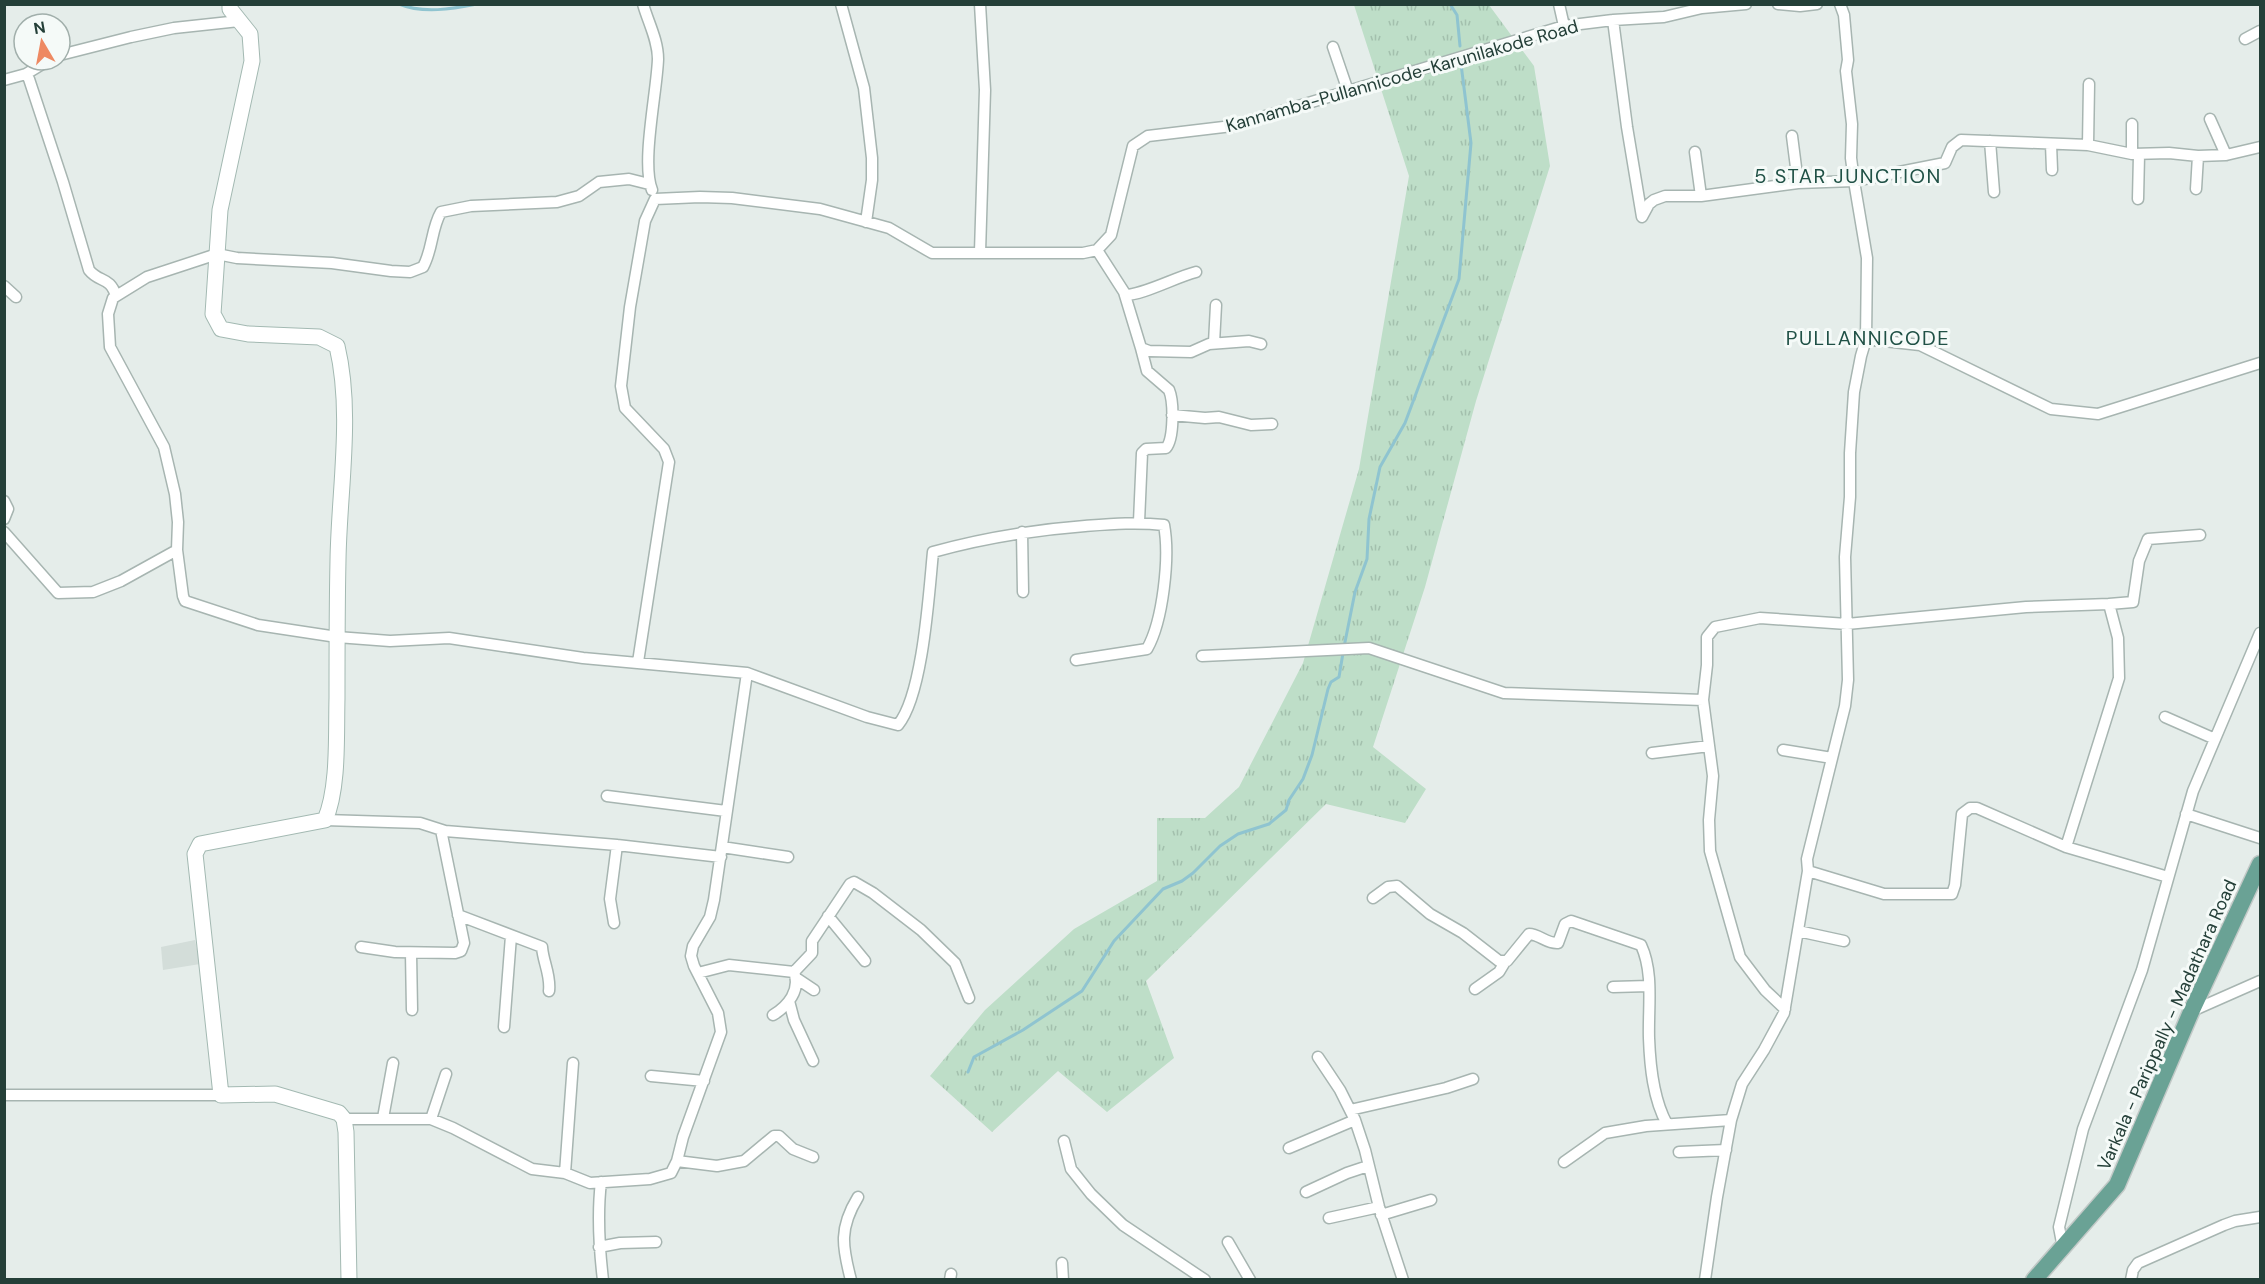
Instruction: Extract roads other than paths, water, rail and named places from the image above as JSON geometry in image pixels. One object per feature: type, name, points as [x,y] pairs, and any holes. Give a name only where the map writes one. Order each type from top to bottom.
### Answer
[{"type":"main road","points":[[230,4],[230,9],[250,34],[252,61],[220,210],[213,314],[221,329],[248,334],[319,337],[337,346],[343,370],[344,452],[339,507],[336,736],[332,805],[325,820],[200,844],[195,854],[221,1095],[275,1094],[339,1113],[344,1119],[349,1280]]},
{"type":"main road","name":"Varkala - Parippally - Madathara Road","points":[[2034,1280],[2117,1185],[2191,1011],[2260,864]]},
{"type":"street","points":[[638,662],[669,462],[664,449],[625,408],[621,386],[630,307],[645,221],[655,199],[649,184],[651,127],[658,56],[644,4]]},
{"type":"street","points":[[841,4],[864,88],[872,158],[872,180],[866,222]]},
{"type":"street","points":[[980,4],[985,90],[980,252]]},
{"type":"street","points":[[1559,4],[1564,26]]},
{"type":"street","name":"Kannamba-Pullannicode-Karunilakode Road","points":[[1097,250],[1111,235],[1133,146],[1148,136],[1232,126],[1564,26],[1664,17],[1702,8],[1746,4]]},
{"type":"street","points":[[1778,4],[1800,6],[1817,4]]},
{"type":"street","points":[[1705,1280],[1731,1120],[1742,1084],[1764,1050],[1785,1009],[1808,871],[1807,859],[1845,706],[1848,680],[1845,557],[1854,392],[1866,339],[1867,258],[1851,158],[1852,124],[1846,71],[1848,60],[1844,15],[1840,4]]},
{"type":"street","points":[[1613,20],[1642,218],[1649,204],[1665,196],[1701,196],[1798,183],[1854,181],[1945,163],[1952,147],[1961,140],[2088,145],[2136,154],[2169,153],[2198,156],[2226,155],[2260,147]]},
{"type":"street","points":[[72,53],[163,30],[239,21]]},
{"type":"street","points":[[2244,39],[2260,32]]},
{"type":"street","points":[[1333,47],[1348,91]]},
{"type":"street","points":[[4,80],[29,72]]},
{"type":"street","points":[[26,74],[63,182],[89,270],[93,276],[106,279],[114,286],[116,296]]},
{"type":"street","points":[[2088,145],[2089,84]]},
{"type":"street","points":[[2210,119],[2226,155]]},
{"type":"street","points":[[2132,124],[2138,199]]},
{"type":"street","points":[[1792,136],[1798,183]]},
{"type":"street","points":[[1990,141],[1994,192]]},
{"type":"street","points":[[2050,144],[2052,170]]},
{"type":"street","points":[[1695,152],[1701,196]]},
{"type":"street","points":[[2196,189],[2198,156]]},
{"type":"street","points":[[649,184],[628,179],[599,182],[579,196],[557,202],[471,206],[441,212],[436,221],[431,250],[423,267],[410,272],[332,263],[237,258],[217,254],[147,277],[113,298],[108,314],[110,347],[164,447],[175,494],[178,522],[177,550],[185,601],[258,625],[337,637],[390,641],[449,638],[583,658],[747,673],[898,726],[903,719],[916,675],[924,636],[933,552],[986,538],[1022,532],[1139,522],[1164,525],[1166,566],[1155,635],[1147,649],[1076,660]]},
{"type":"street","points":[[655,199],[732,198],[820,209],[889,228],[932,253],[1083,253],[1097,250],[1125,295],[1142,348],[1146,371],[1169,390],[1172,415],[1170,443],[1166,448],[1146,449],[1142,453],[1139,522]]},
{"type":"street","points":[[1125,295],[1134,295],[1196,272]]},
{"type":"street","points":[[4,286],[16,297]]},
{"type":"street","points":[[1214,343],[1216,305]]},
{"type":"street","points":[[1866,339],[1920,345],[2051,409],[2098,414],[2260,363]]},
{"type":"street","points":[[1142,348],[1149,351],[1191,352],[1214,343],[1249,341],[1261,344]]},
{"type":"street","points":[[1172,415],[1219,417],[1251,425],[1272,424]]},
{"type":"street","points":[[4,501],[8,509],[4,519]]},
{"type":"street","points":[[4,532],[58,593],[93,591],[121,581],[177,550]]},
{"type":"street","points":[[1022,532],[1023,592]]},
{"type":"street","points":[[1785,1009],[1765,990],[1740,957],[1710,851],[1709,820],[1713,776],[1703,699],[1707,637],[1715,627],[1760,618],[1847,624],[2026,607],[2133,602],[2139,561],[2148,539],[2200,535]]},
{"type":"street","points":[[2066,847],[2119,678],[2118,638],[2109,604]]},
{"type":"street","points":[[2063,1248],[2059,1227],[2083,1129],[2142,970],[2193,791],[2260,633]]},
{"type":"street","points":[[1202,656],[1369,648],[1504,693],[1703,699]]},
{"type":"street","points":[[344,1119],[431,1119],[532,1169],[565,1173],[590,1182],[650,1179],[671,1173],[719,1042],[721,1024],[718,1013],[692,960],[692,949],[710,917],[722,852],[726,810],[747,673]]},
{"type":"street","points":[[2165,717],[2215,739]]},
{"type":"street","points":[[1652,753],[1709,746]]},
{"type":"street","points":[[1783,750],[1832,759]]},
{"type":"street","points":[[608,796],[726,810]]},
{"type":"street","points":[[1808,871],[1884,894],[1952,894],[1955,885],[1962,814],[1970,807],[2066,847],[2168,877]]},
{"type":"street","points":[[2186,814],[2260,838]]},
{"type":"street","points":[[325,820],[420,823],[441,830],[788,857]]},
{"type":"street","points":[[361,947],[395,952],[455,953],[461,951],[464,943],[441,830]]},
{"type":"street","points":[[614,923],[610,899],[617,845]]},
{"type":"street","points":[[772,1015],[789,1001],[794,992],[795,975],[812,953],[812,941],[852,882],[857,883],[921,930],[955,963],[969,998]]},
{"type":"street","points":[[1373,898],[1388,886],[1397,886],[1430,914],[1463,933],[1499,962],[1505,962]]},
{"type":"street","points":[[458,915],[542,947],[543,961],[549,976],[549,991]]},
{"type":"street","points":[[828,916],[865,962]]},
{"type":"street","points":[[1475,989],[1499,972],[1529,934],[1554,944],[1558,943],[1565,924],[1570,921],[1641,945],[1646,956],[1649,986],[1649,1039],[1653,1072],[1659,1110],[1667,1124]]},
{"type":"street","points":[[1798,931],[1844,940]]},
{"type":"street","points":[[504,1027],[511,936]]},
{"type":"street","points":[[411,952],[412,1010]]},
{"type":"street","points":[[698,973],[729,965],[795,975],[814,990]]},
{"type":"street","points":[[2191,1011],[2260,981]]},
{"type":"street","points":[[1613,987],[1649,986]]},
{"type":"street","points":[[789,1001],[794,1020],[813,1061]]},
{"type":"street","points":[[1317,1057],[1340,1090],[1352,1115],[1403,1280]]},
{"type":"street","points":[[383,1118],[393,1063]]},
{"type":"street","points":[[565,1173],[573,1063]]},
{"type":"street","points":[[431,1119],[446,1074]]},
{"type":"street","points":[[651,1076],[704,1081]]},
{"type":"street","points":[[1289,1148],[1352,1115],[1473,1079]]},
{"type":"street","points":[[4,1095],[221,1095]]},
{"type":"street","points":[[1564,1162],[1605,1132],[1667,1124],[1731,1120]]},
{"type":"street","points":[[676,1161],[717,1166],[744,1161],[774,1136],[778,1136],[793,1149],[813,1157]]},
{"type":"street","points":[[1064,1141],[1071,1169],[1091,1194],[1123,1225],[1205,1280]]},
{"type":"street","points":[[1679,1152],[1726,1149]]},
{"type":"street","points":[[1306,1192],[1368,1166]]},
{"type":"street","points":[[601,1182],[598,1210],[603,1280]]},
{"type":"street","points":[[851,1280],[843,1250],[843,1231],[858,1197]]},
{"type":"street","points":[[1329,1218],[1380,1211],[1431,1200]]},
{"type":"street","points":[[2131,1280],[2133,1270],[2138,1263],[2224,1225],[2260,1217]]},
{"type":"street","points":[[599,1247],[620,1243],[656,1242]]},
{"type":"street","points":[[1228,1242],[1250,1280]]},
{"type":"street","points":[[1062,1263],[1063,1280]]},
{"type":"waterway","points":[[399,4],[428,10],[477,4]]},
{"type":"waterway","points":[[1450,4],[1457,15],[1460,46]]},
{"type":"waterway","points":[[1344,647],[1355,592],[1367,559],[1369,519],[1380,467],[1405,423],[1459,279],[1471,143],[1461,64]]},
{"type":"waterway","points":[[968,1072],[974,1057],[1023,1030],[1082,991],[1114,941],[1163,889],[1182,881],[1193,873],[1220,846],[1238,834],[1269,824],[1286,810],[1289,800],[1303,779],[1312,755],[1328,689],[1331,682],[1339,677],[1343,653]]},
{"type":"district","name":"5 STAR JUNCTION","points":[[1848,176]]},
{"type":"district","name":"PULLANNICODE","points":[[1868,338]]}]
